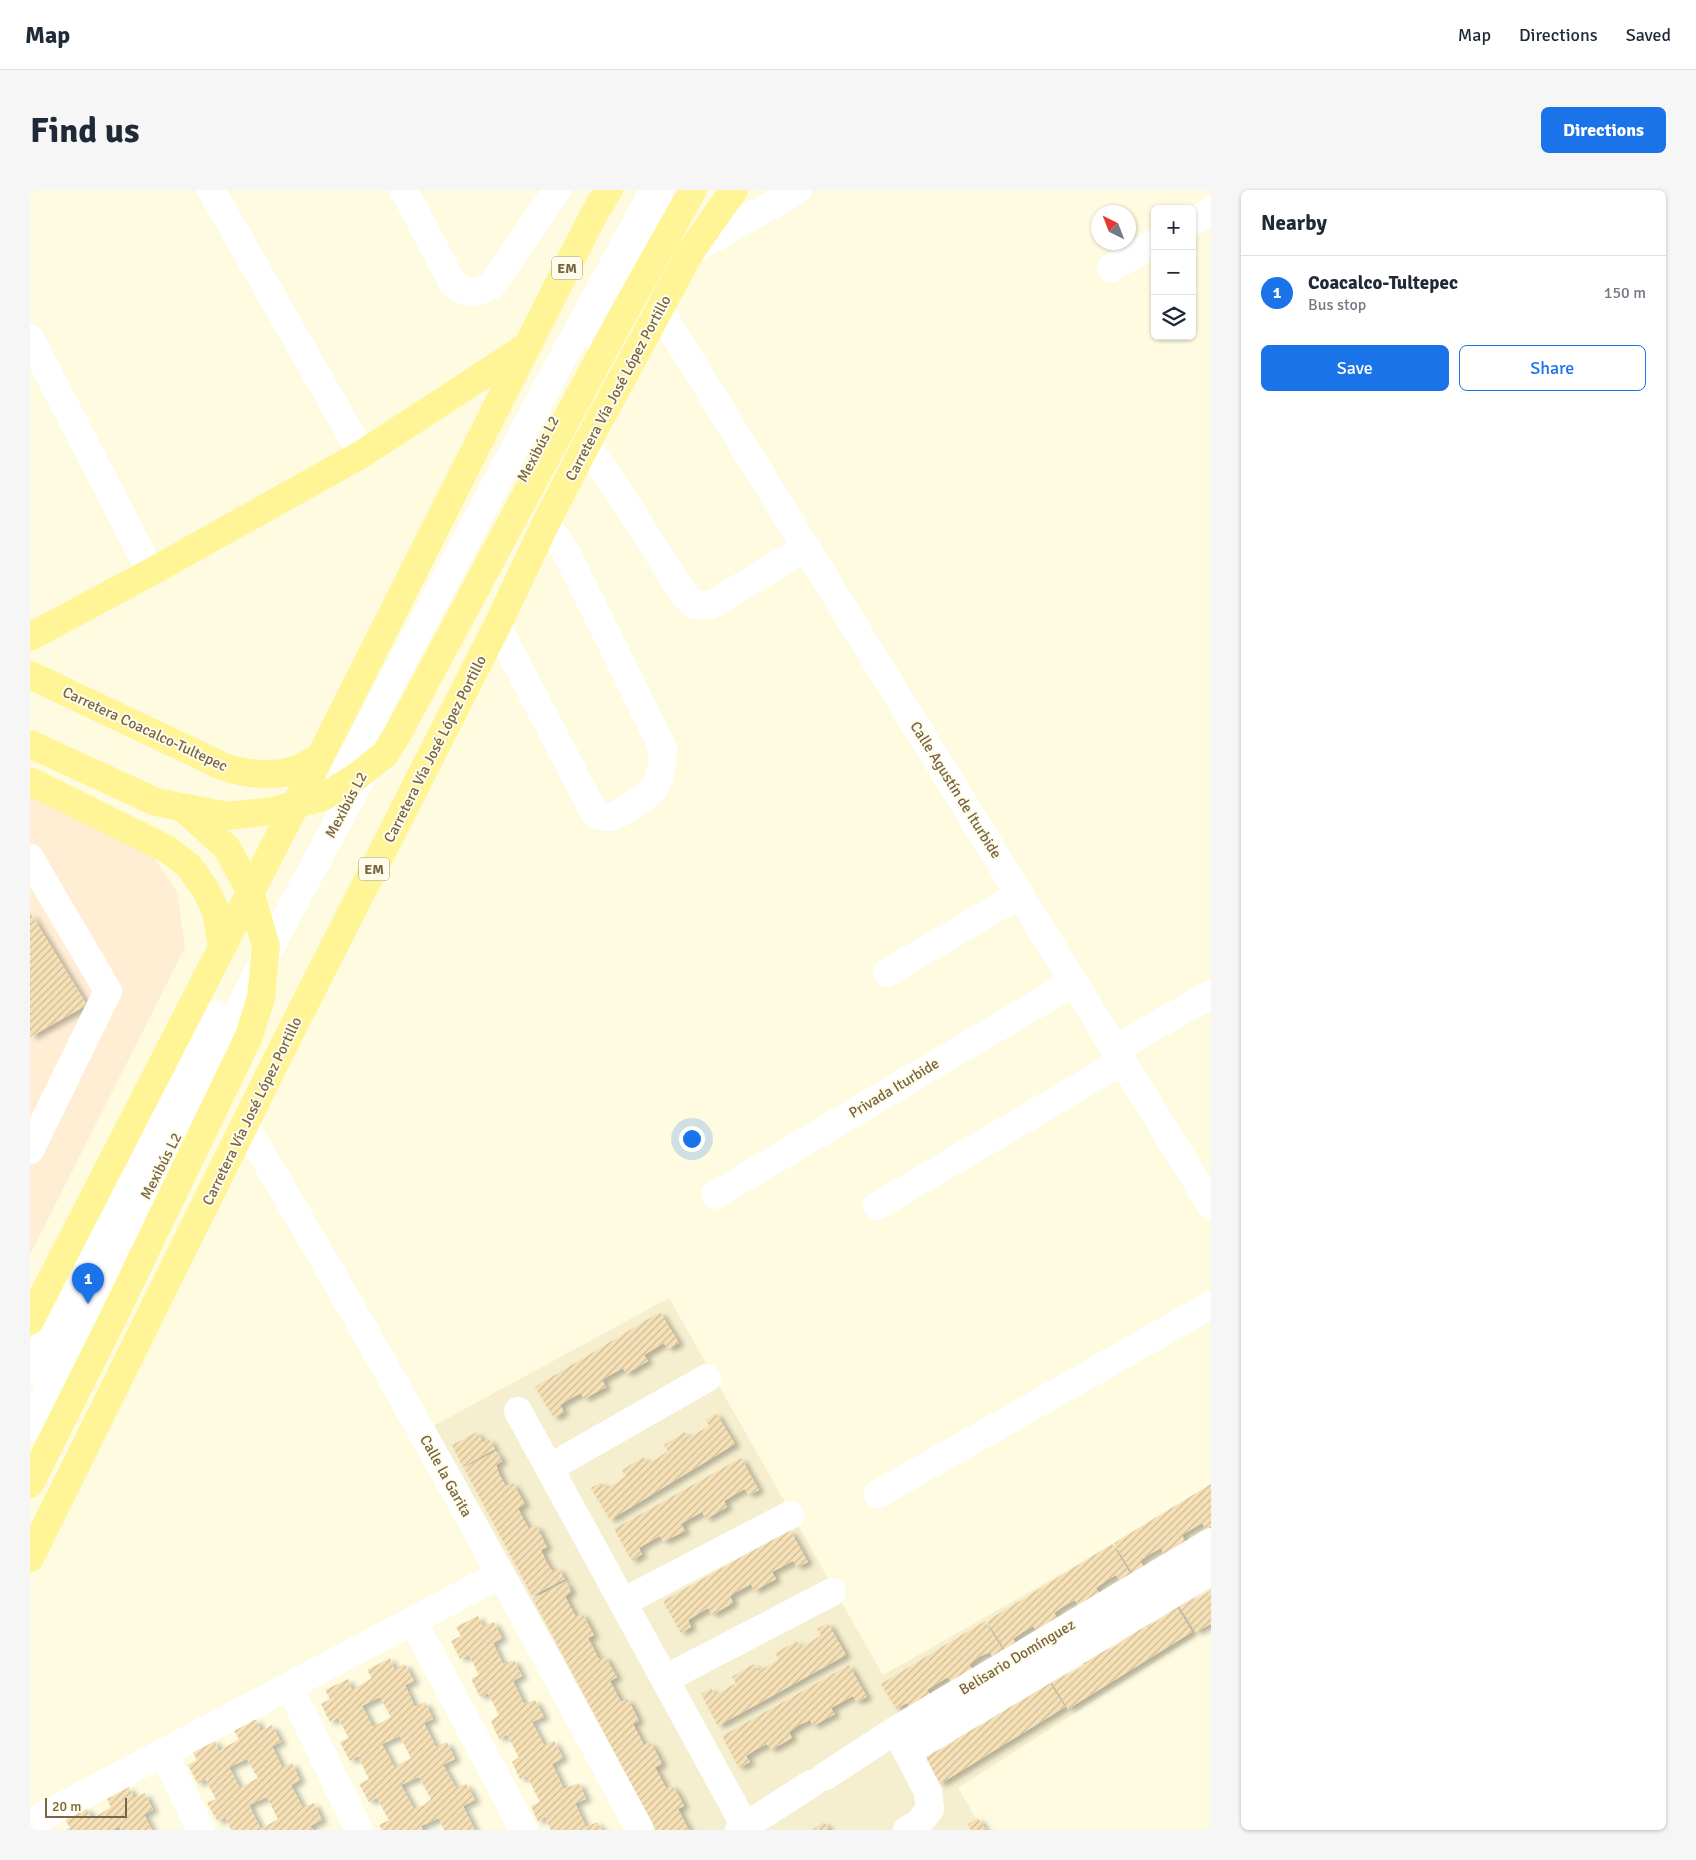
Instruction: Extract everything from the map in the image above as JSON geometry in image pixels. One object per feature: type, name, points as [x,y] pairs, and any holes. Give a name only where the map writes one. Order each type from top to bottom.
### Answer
[{"type":"main road","name":"EM","points":[[30,1321],[222,944],[320,757],[595,212],[609,190]]},
{"type":"main road","points":[[30,744],[156,802],[228,816],[273,811],[324,797],[356,777],[385,754],[397,735],[615,329],[693,190]]},
{"type":"main road","name":"Carretera Vía José López Portillo","points":[[30,1558],[286,1041],[497,626],[586,445],[691,251],[734,190]]},
{"type":"main road","points":[[30,637],[362,454],[527,346]]},
{"type":"main road","name":"Carretera Coacalco-Tultepec","points":[[30,675],[224,767],[241,772],[264,774],[295,770],[320,757]]},
{"type":"main road","points":[[30,730],[172,797],[227,848],[250,889],[266,946],[262,998],[249,1036],[116,1314],[30,1484]]},
{"type":"main road","points":[[30,781],[167,849],[189,866],[205,889],[216,911],[222,944]]},
{"type":"street","points":[[211,190],[362,454]]},
{"type":"street","points":[[404,190],[453,284],[464,292],[476,293],[492,285],[556,190]]},
{"type":"street","name":"Mexibús L2","points":[[30,1372],[536,407],[654,190]]},
{"type":"street","name":"Mexibús L2","points":[[30,1428],[275,938],[572,387],[614,301],[677,190]]},
{"type":"street","points":[[691,251],[792,194]]},
{"type":"street","points":[[1196,220],[1211,211]]},
{"type":"street","points":[[1111,268],[1151,245]]},
{"type":"street","name":"Calle Agustín de Iturbide","points":[[659,309],[1211,1206]]},
{"type":"street","points":[[30,338],[151,572]]},
{"type":"street","points":[[586,445],[615,486],[685,596],[694,605],[710,605],[807,547]]},
{"type":"street","points":[[497,626],[595,814],[603,817],[612,817],[642,799],[655,786],[662,768],[663,748],[565,550],[546,523]]},
{"type":"street","points":[[30,858],[108,991],[30,1150]]},
{"type":"street","points":[[887,973],[1020,894]]},
{"type":"street","name":"Privada Iturbide","points":[[715,1195],[1074,982]]},
{"type":"street","points":[[877,1206],[1119,1055],[1211,994]]},
{"type":"street","name":"Calle la Garita","points":[[245,1126],[312,1238],[501,1574],[640,1830]]},
{"type":"street","points":[[878,1494],[1211,1305]]},
{"type":"street","points":[[549,1468],[707,1378]]},
{"type":"street","points":[[518,1410],[665,1679],[742,1828]]},
{"type":"street","points":[[623,1602],[790,1515]]},
{"type":"street","name":"Belisario Domínguez","points":[[901,1741],[1211,1542]]},
{"type":"street","name":"Belisario Domínguez","points":[[742,1828],[817,1780],[901,1741],[1211,1571]]},
{"type":"street","points":[[35,1824],[163,1752],[501,1574]]},
{"type":"street","points":[[665,1679],[832,1592]]},
{"type":"street","points":[[414,1621],[524,1830]]},
{"type":"street","points":[[289,1686],[359,1830]]},
{"type":"street","points":[[901,1741],[928,1792],[930,1809],[919,1823],[907,1830]]},
{"type":"street","points":[[163,1752],[201,1830]]},
{"type":"shaded area","points":[[30,795],[147,847],[177,892],[185,947],[30,1255]]},
{"type":"shaded area","points":[[669,1298],[883,1675],[1211,1489],[1211,1626],[958,1788],[983,1830],[647,1830],[426,1430]]},
{"type":"building","points":[[30,912],[87,1005],[30,1037]]},
{"type":"building","points":[[660,1312],[679,1343],[668,1349],[664,1343],[644,1355],[648,1361],[626,1374],[623,1368],[602,1380],[606,1387],[584,1399],[581,1393],[560,1405],[564,1412],[554,1418],[535,1387]]},
{"type":"building","points":[[716,1413],[735,1444],[610,1520],[591,1488],[601,1482],[605,1488],[616,1483],[626,1476],[622,1470],[643,1457],[647,1463],[658,1458],[668,1451],[664,1445],[685,1432],[689,1438],[709,1426],[706,1420]]},
{"type":"building","points":[[477,1432],[483,1442],[489,1439],[495,1449],[463,1467],[452,1445]]},
{"type":"building","points":[[496,1451],[502,1461],[496,1465],[500,1476],[506,1486],[513,1483],[525,1504],[518,1508],[523,1518],[529,1529],[536,1525],[547,1547],[541,1550],[546,1561],[552,1571],[558,1568],[565,1579],[532,1596],[464,1468]]},
{"type":"building","points":[[741,1458],[759,1490],[748,1495],[745,1489],[734,1495],[724,1501],[727,1507],[706,1519],[702,1512],[691,1518],[681,1524],[685,1531],[663,1542],[660,1536],[649,1542],[639,1548],[642,1554],[632,1561],[614,1529]]},
{"type":"building","points":[[1211,1484],[1211,1526],[1206,1529],[1202,1523],[1182,1535],[1185,1541],[1164,1555],[1161,1548],[1150,1554],[1140,1561],[1144,1567],[1133,1574],[1114,1543]]},
{"type":"building","points":[[790,1530],[808,1562],[797,1567],[793,1561],[772,1572],[776,1579],[754,1591],[751,1584],[740,1590],[730,1596],[733,1603],[712,1615],[708,1608],[688,1620],[691,1627],[681,1633],[663,1601]]},
{"type":"building","points":[[1112,1544],[1131,1575],[1120,1581],[1116,1575],[1106,1581],[1096,1588],[1100,1594],[1079,1607],[1075,1600],[1064,1606],[1054,1613],[1058,1619],[1037,1632],[1033,1626],[1023,1632],[1013,1639],[1017,1645],[1006,1651],[987,1621]]},
{"type":"building","points":[[566,1581],[571,1592],[565,1596],[576,1617],[582,1613],[594,1635],[588,1638],[599,1659],[605,1656],[617,1677],[610,1681],[621,1702],[628,1699],[639,1721],[633,1724],[644,1745],[650,1742],[656,1752],[662,1764],[655,1767],[666,1788],[672,1785],[679,1796],[684,1806],[678,1809],[689,1830],[656,1830],[533,1599]]},
{"type":"building","points":[[1211,1590],[1211,1624],[1196,1632],[1177,1602],[1188,1595],[1192,1602]]},
{"type":"building","points":[[1173,1601],[1192,1632],[1068,1709],[1049,1677],[1060,1671],[1063,1677],[1074,1672],[1084,1665],[1080,1659],[1101,1646],[1105,1652],[1116,1646],[1125,1639],[1122,1633],[1143,1620],[1147,1627],[1167,1614],[1163,1608]]},
{"type":"building","points":[[478,1616],[483,1626],[494,1622],[502,1638],[493,1643],[503,1664],[514,1660],[522,1676],[513,1681],[524,1704],[535,1700],[544,1717],[532,1722],[544,1745],[554,1741],[563,1758],[552,1764],[564,1789],[579,1783],[586,1799],[575,1803],[586,1827],[597,1822],[602,1830],[551,1830],[545,1817],[538,1822],[531,1806],[540,1802],[527,1776],[520,1779],[512,1762],[519,1757],[507,1735],[499,1739],[491,1721],[499,1715],[488,1693],[480,1697],[471,1679],[479,1675],[469,1655],[460,1659],[451,1641],[461,1636],[456,1627]]},
{"type":"building","points":[[985,1621],[1004,1652],[993,1658],[990,1652],[979,1657],[969,1665],[973,1670],[952,1684],[948,1677],[927,1690],[931,1696],[910,1709],[907,1703],[896,1709],[881,1684]]},
{"type":"building","points":[[828,1623],[846,1655],[718,1726],[701,1694],[711,1688],[715,1695],[736,1683],[732,1677],[754,1664],[758,1671],[768,1666],[779,1659],[775,1653],[797,1641],[800,1647],[811,1642],[821,1635],[817,1629]]},
{"type":"building","points":[[390,1658],[394,1669],[405,1664],[414,1681],[405,1685],[415,1707],[425,1702],[433,1719],[424,1723],[436,1747],[447,1742],[455,1759],[443,1765],[456,1788],[466,1784],[475,1800],[463,1806],[475,1830],[444,1830],[439,1818],[421,1826],[423,1830],[382,1830],[379,1825],[389,1820],[377,1798],[369,1802],[359,1784],[369,1779],[358,1756],[350,1761],[340,1742],[349,1738],[338,1718],[330,1722],[321,1704],[330,1699],[325,1690],[348,1679],[352,1690],[372,1678],[367,1670]],"holes":[[[380,1697],[391,1717],[373,1727],[362,1706]],[[400,1736],[411,1758],[394,1767],[382,1744]],[[419,1777],[431,1799],[424,1805],[414,1809],[401,1785]]]},
{"type":"building","points":[[849,1665],[867,1697],[856,1702],[853,1696],[831,1708],[835,1714],[813,1726],[810,1720],[799,1725],[789,1732],[792,1738],[771,1750],[767,1744],[757,1749],[746,1756],[750,1762],[739,1768],[722,1736]]},
{"type":"building","points":[[1045,1676],[1065,1707],[940,1784],[921,1753],[932,1746],[936,1752],[946,1747],[956,1740],[952,1734],[973,1721],[977,1727],[988,1721],[998,1714],[994,1708],[1015,1696],[1019,1702],[1029,1696],[1039,1689]]},
{"type":"building","points":[[256,1719],[261,1731],[272,1725],[281,1742],[272,1746],[282,1767],[292,1763],[300,1780],[291,1785],[303,1808],[314,1803],[322,1820],[310,1826],[313,1830],[231,1830],[225,1817],[218,1822],[207,1803],[216,1799],[205,1779],[198,1784],[188,1765],[197,1760],[192,1751],[215,1740],[219,1751],[239,1739],[234,1731]],"holes":[[[247,1759],[258,1778],[240,1788],[229,1767]],[[267,1797],[278,1819],[261,1829],[249,1805]]]},
{"type":"building","points":[[129,1787],[134,1798],[145,1793],[153,1810],[144,1814],[152,1830],[121,1830],[119,1826],[112,1830],[66,1830],[70,1828],[65,1819],[87,1808],[92,1819],[111,1807],[107,1799]]},
{"type":"building","points":[[978,1818],[986,1830],[971,1830],[968,1824]]},
{"type":"building","points":[[824,1822],[829,1830],[813,1829]]},
{"type":"place","name":"Coacalco-Tultepec","points":[[88,1304]]}]
